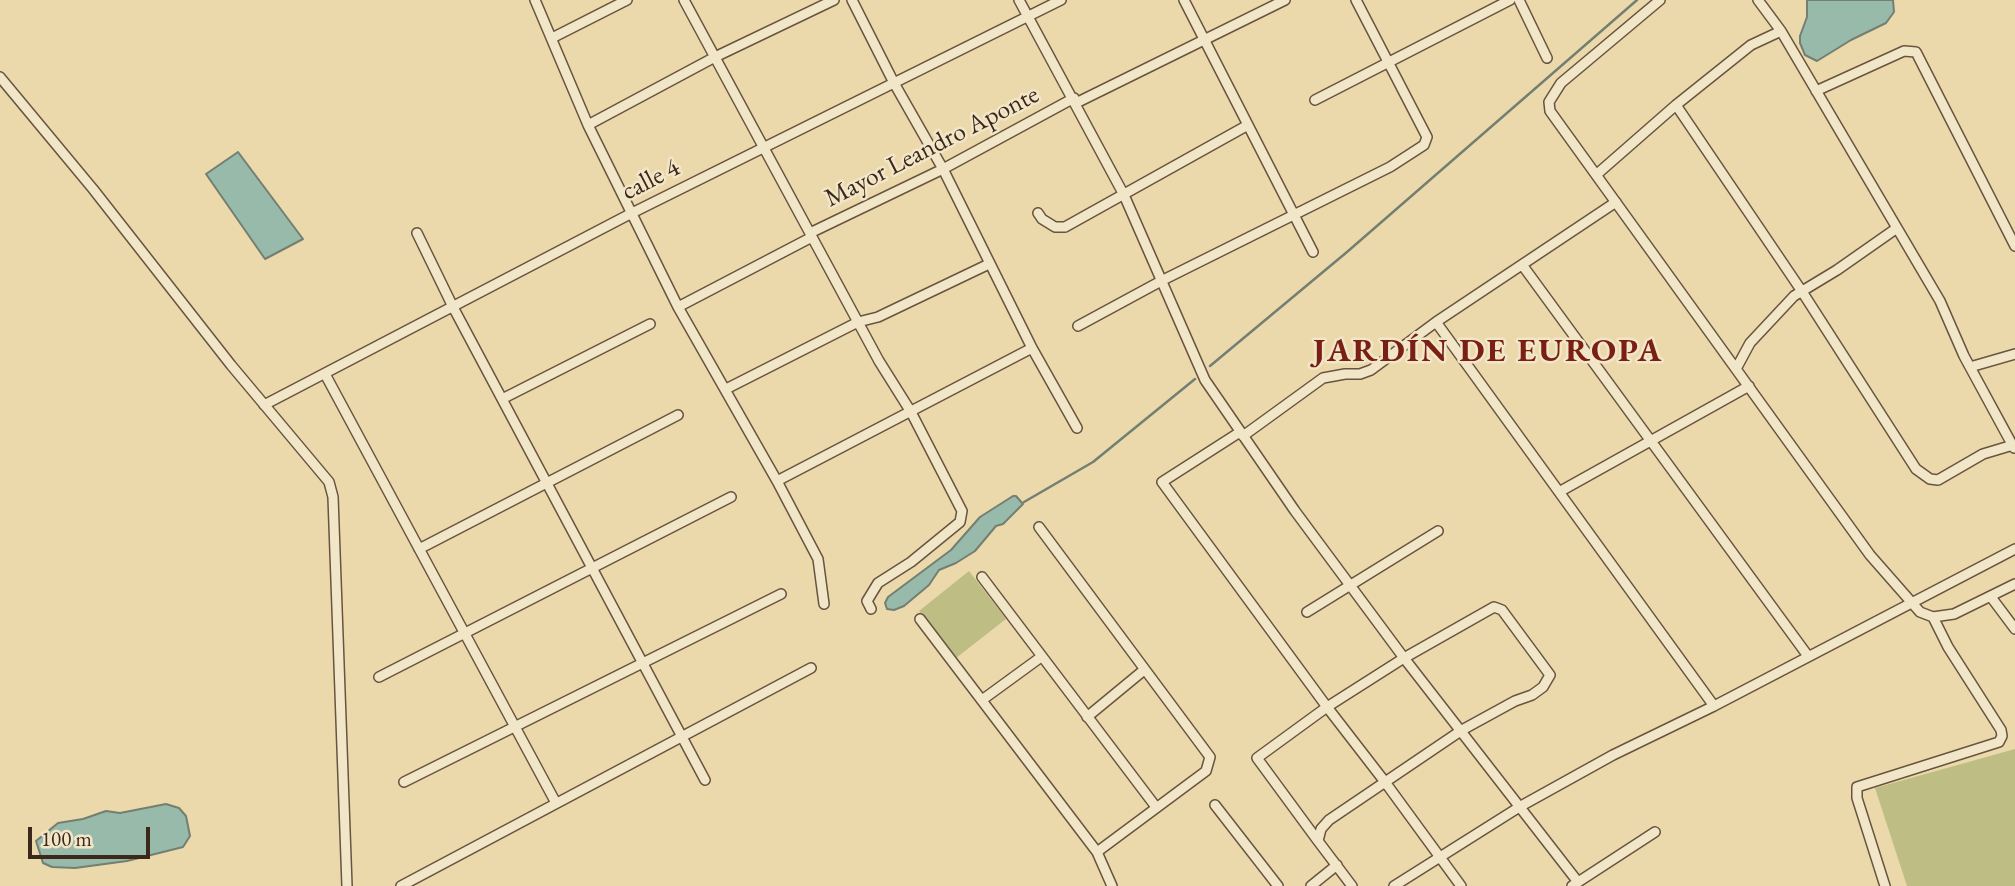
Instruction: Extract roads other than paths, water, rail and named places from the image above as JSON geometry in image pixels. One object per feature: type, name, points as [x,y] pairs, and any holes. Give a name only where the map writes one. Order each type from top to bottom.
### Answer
[{"type":"street","points":[[535,0],[588,125],[678,307],[726,389],[818,559],[824,604]]},
{"type":"street","points":[[552,38],[627,0]]},
{"type":"street","points":[[684,0],[858,322],[911,412],[962,511],[960,522],[911,562],[878,583],[867,601],[871,609]]},
{"type":"street","points":[[588,125],[715,57],[834,0]]},
{"type":"street","points":[[852,0],[894,83],[943,169],[1032,348],[1077,428]]},
{"type":"street","points":[[1019,0],[1124,195],[1205,380],[1295,511],[1404,658],[1521,806],[1575,884],[1655,832]]},
{"type":"street","name":"calle 4","points":[[264,405],[632,213],[1061,0]]},
{"type":"street","points":[[1184,0],[1313,252]]},
{"type":"street","name":"Mayor Leandro Aponte","points":[[678,307],[811,235],[1075,100],[1285,0]]},
{"type":"street","points":[[1078,326],[1163,280],[1390,167],[1424,145],[1427,137],[1356,0]]},
{"type":"street","points":[[1315,100],[1510,0]]},
{"type":"street","points":[[1519,0],[1547,58]]},
{"type":"street","points":[[1660,0],[1561,83],[1549,102],[1550,111],[1870,555],[1920,612],[1933,617],[1954,614],[2015,584]]},
{"type":"street","points":[[1676,105],[1801,290],[1916,469],[1930,480],[1938,480],[1983,454],[2014,447],[1970,368],[1940,301],[1781,31],[1758,0]]},
{"type":"street","points":[[1596,175],[1676,105],[1751,46],[1781,31]]},
{"type":"street","points":[[1816,91],[1904,51],[1916,52],[2015,246]]},
{"type":"street","points":[[0,77],[329,482],[333,497],[347,886]]},
{"type":"street","points":[[1038,213],[1055,227],[1065,226],[1248,125]]},
{"type":"street","points":[[1461,886],[1163,482],[1242,434],[1323,378],[1360,374],[1371,370],[1436,322],[1616,202]]},
{"type":"street","points":[[1736,369],[1749,343],[1801,290],[1837,270],[1897,228]]},
{"type":"street","points":[[417,233],[453,307],[705,780]]},
{"type":"street","points":[[726,389],[858,322],[878,317],[989,264]]},
{"type":"street","points":[[1523,266],[1808,656]]},
{"type":"street","points":[[1436,322],[1714,706]]},
{"type":"street","points":[[502,399],[650,324]]},
{"type":"street","points":[[777,481],[1032,348]]},
{"type":"street","points":[[1970,368],[2015,354]]},
{"type":"street","points":[[325,374],[556,803]]},
{"type":"street","points":[[1559,492],[1749,386]]},
{"type":"street","points":[[419,549],[678,415]]},
{"type":"street","points":[[379,677],[731,497]]},
{"type":"street","points":[[1039,527],[1210,757],[1206,771],[1097,852]]},
{"type":"street","points":[[1307,612],[1438,531]]},
{"type":"street","points":[[1394,886],[1521,806],[1614,755],[2015,550]]},
{"type":"street","points":[[982,577],[1156,807]]},
{"type":"street","points":[[404,782],[781,594]]},
{"type":"street","points":[[1991,597],[2015,629]]},
{"type":"street","points":[[1318,841],[1321,829],[1329,820],[1462,730],[1543,687],[1550,676],[1502,610],[1494,607],[1404,658],[1327,707],[1257,758],[1318,841],[1352,886]]},
{"type":"street","points":[[1885,886],[1857,798],[1857,787],[1999,742],[2002,736],[2001,730],[1948,647],[1933,617]]},
{"type":"street","points":[[920,619],[1097,852],[1112,886]]},
{"type":"street","points":[[982,701],[1041,657]]},
{"type":"street","points":[[401,886],[811,668]]},
{"type":"street","points":[[1087,717],[1144,670]]},
{"type":"street","points":[[1215,805],[1278,886]]},
{"type":"street","points":[[1311,886],[1337,865]]},
{"type":"waterway","points":[[1210,366],[1347,252],[1637,0]]},
{"type":"waterway","points":[[1024,502],[1093,462],[1195,379]]},
{"type":"district","name":"JARDÍN DE EUROPA","points":[[1488,352]]}]
